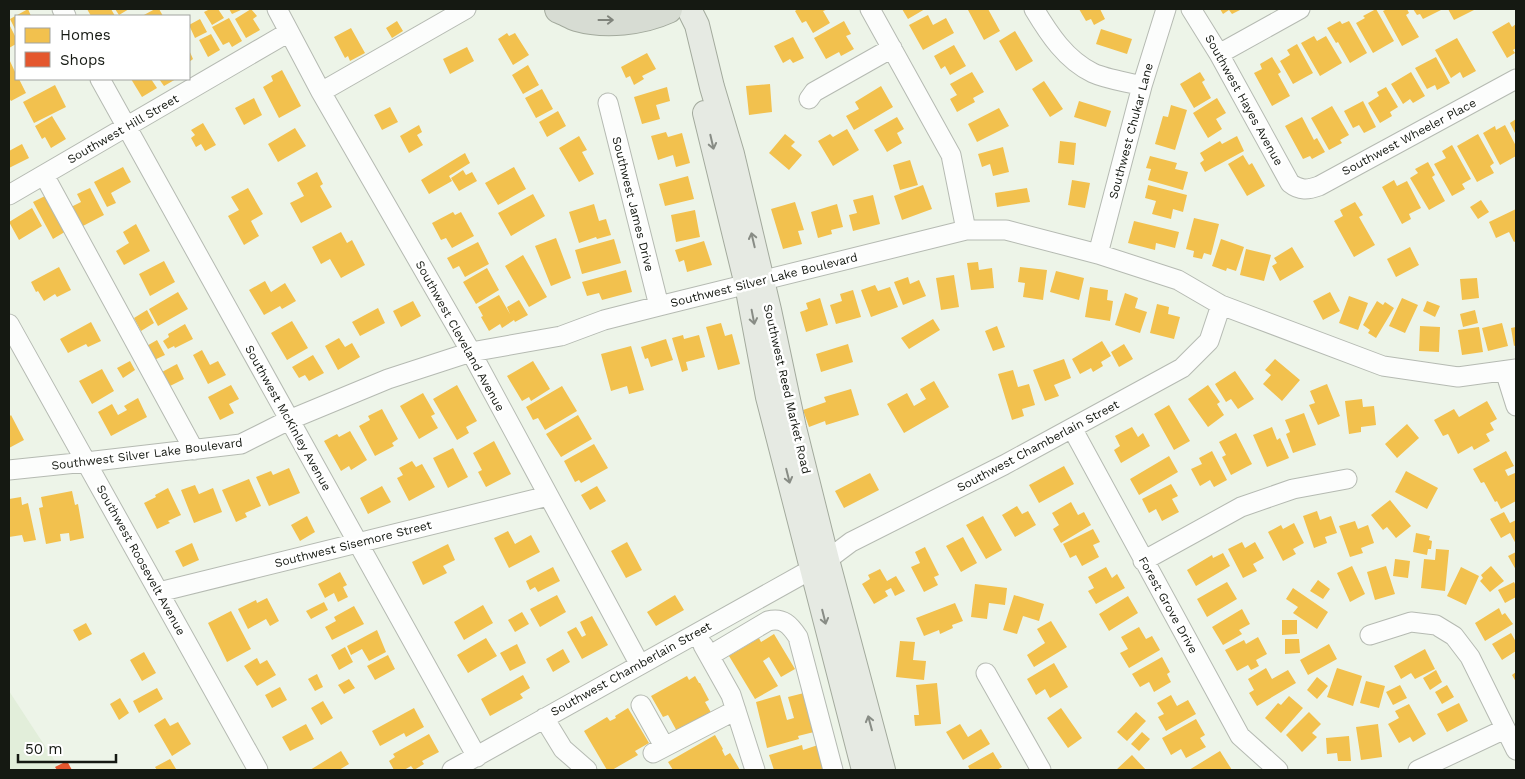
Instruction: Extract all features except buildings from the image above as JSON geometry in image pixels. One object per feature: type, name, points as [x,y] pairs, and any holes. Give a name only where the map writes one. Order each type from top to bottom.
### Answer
[{"type":"highway","points":[[559,9],[576,16],[595,20],[624,20],[656,14],[668,9]]},
{"type":"main road","name":"Southwest Reed Market Road","points":[[685,9],[685,28],[755,282]]},
{"type":"main road","name":"Southwest Reed Market Road","points":[[689,9],[697,25],[712,87],[732,154],[755,282],[768,397],[883,770]]},
{"type":"main road","name":"Southwest Reed Market Road","points":[[819,565],[864,770]]},
{"type":"street","name":"Southwest Cleveland Avenue","points":[[277,9],[321,92],[471,352],[640,664]]},
{"type":"street","points":[[321,92],[466,9]]},
{"type":"street","points":[[870,9],[951,156],[966,230]]},
{"type":"street","points":[[1034,9],[1048,31],[1069,57],[1094,74],[1142,86]]},
{"type":"street","name":"Southwest Chukar Lane","points":[[1098,254],[1142,86],[1166,9]]},
{"type":"street","name":"Southwest Hayes Avenue","points":[[1191,9],[1219,54],[1290,183],[1299,189]]},
{"type":"street","points":[[1219,54],[1300,9]]},
{"type":"street","name":"Southwest Hill Street","points":[[9,195],[290,32]]},
{"type":"street","points":[[809,99],[814,92],[892,48]]},
{"type":"street","name":"Southwest Wheeler Place","points":[[1299,189],[1310,189],[1319,186],[1516,79]]},
{"type":"street","name":"Southwest McKinley Avenue","points":[[101,80],[476,757]]},
{"type":"street","name":"Southwest James Drive","points":[[608,103],[658,306]]},
{"type":"street","points":[[44,175],[194,450]]},
{"type":"street","name":"Southwest Silver Lake Boulevard","points":[[9,470],[242,444],[290,420],[388,379],[471,352],[561,336],[604,320],[966,230],[1006,230],[1098,254],[1178,280],[1221,305],[1383,366],[1458,377],[1511,370]]},
{"type":"street","name":"Southwest Chamberlain Street","points":[[452,770],[819,565],[851,542],[995,469],[1182,368],[1209,341],[1221,305]]},
{"type":"street","name":"Southwest Roosevelt Avenue","points":[[9,324],[258,770]]},
{"type":"street","points":[[1511,370],[1516,406]]},
{"type":"street","name":"Forest Grove Drive","points":[[1072,428],[1240,736],[1278,770]]},
{"type":"street","points":[[1144,561],[1241,507],[1293,489],[1348,479]]},
{"type":"street","name":"Southwest Sisemore Street","points":[[159,592],[548,496]]},
{"type":"street","points":[[709,656],[768,621],[781,620],[790,625],[798,637],[833,770]]},
{"type":"street","points":[[1370,636],[1411,622],[1436,625],[1454,636],[1470,657],[1516,750]]},
{"type":"street","points":[[696,633],[731,695],[755,770]]},
{"type":"street","points":[[986,673],[1041,770]]},
{"type":"street","points":[[641,705],[658,750],[736,710]]},
{"type":"street","points":[[544,718],[563,749],[587,770]]},
{"type":"street","points":[[1418,770],[1505,729]]},
{"type":"shaded area","points":[[9,691],[39,737],[61,770],[9,770]]}]
